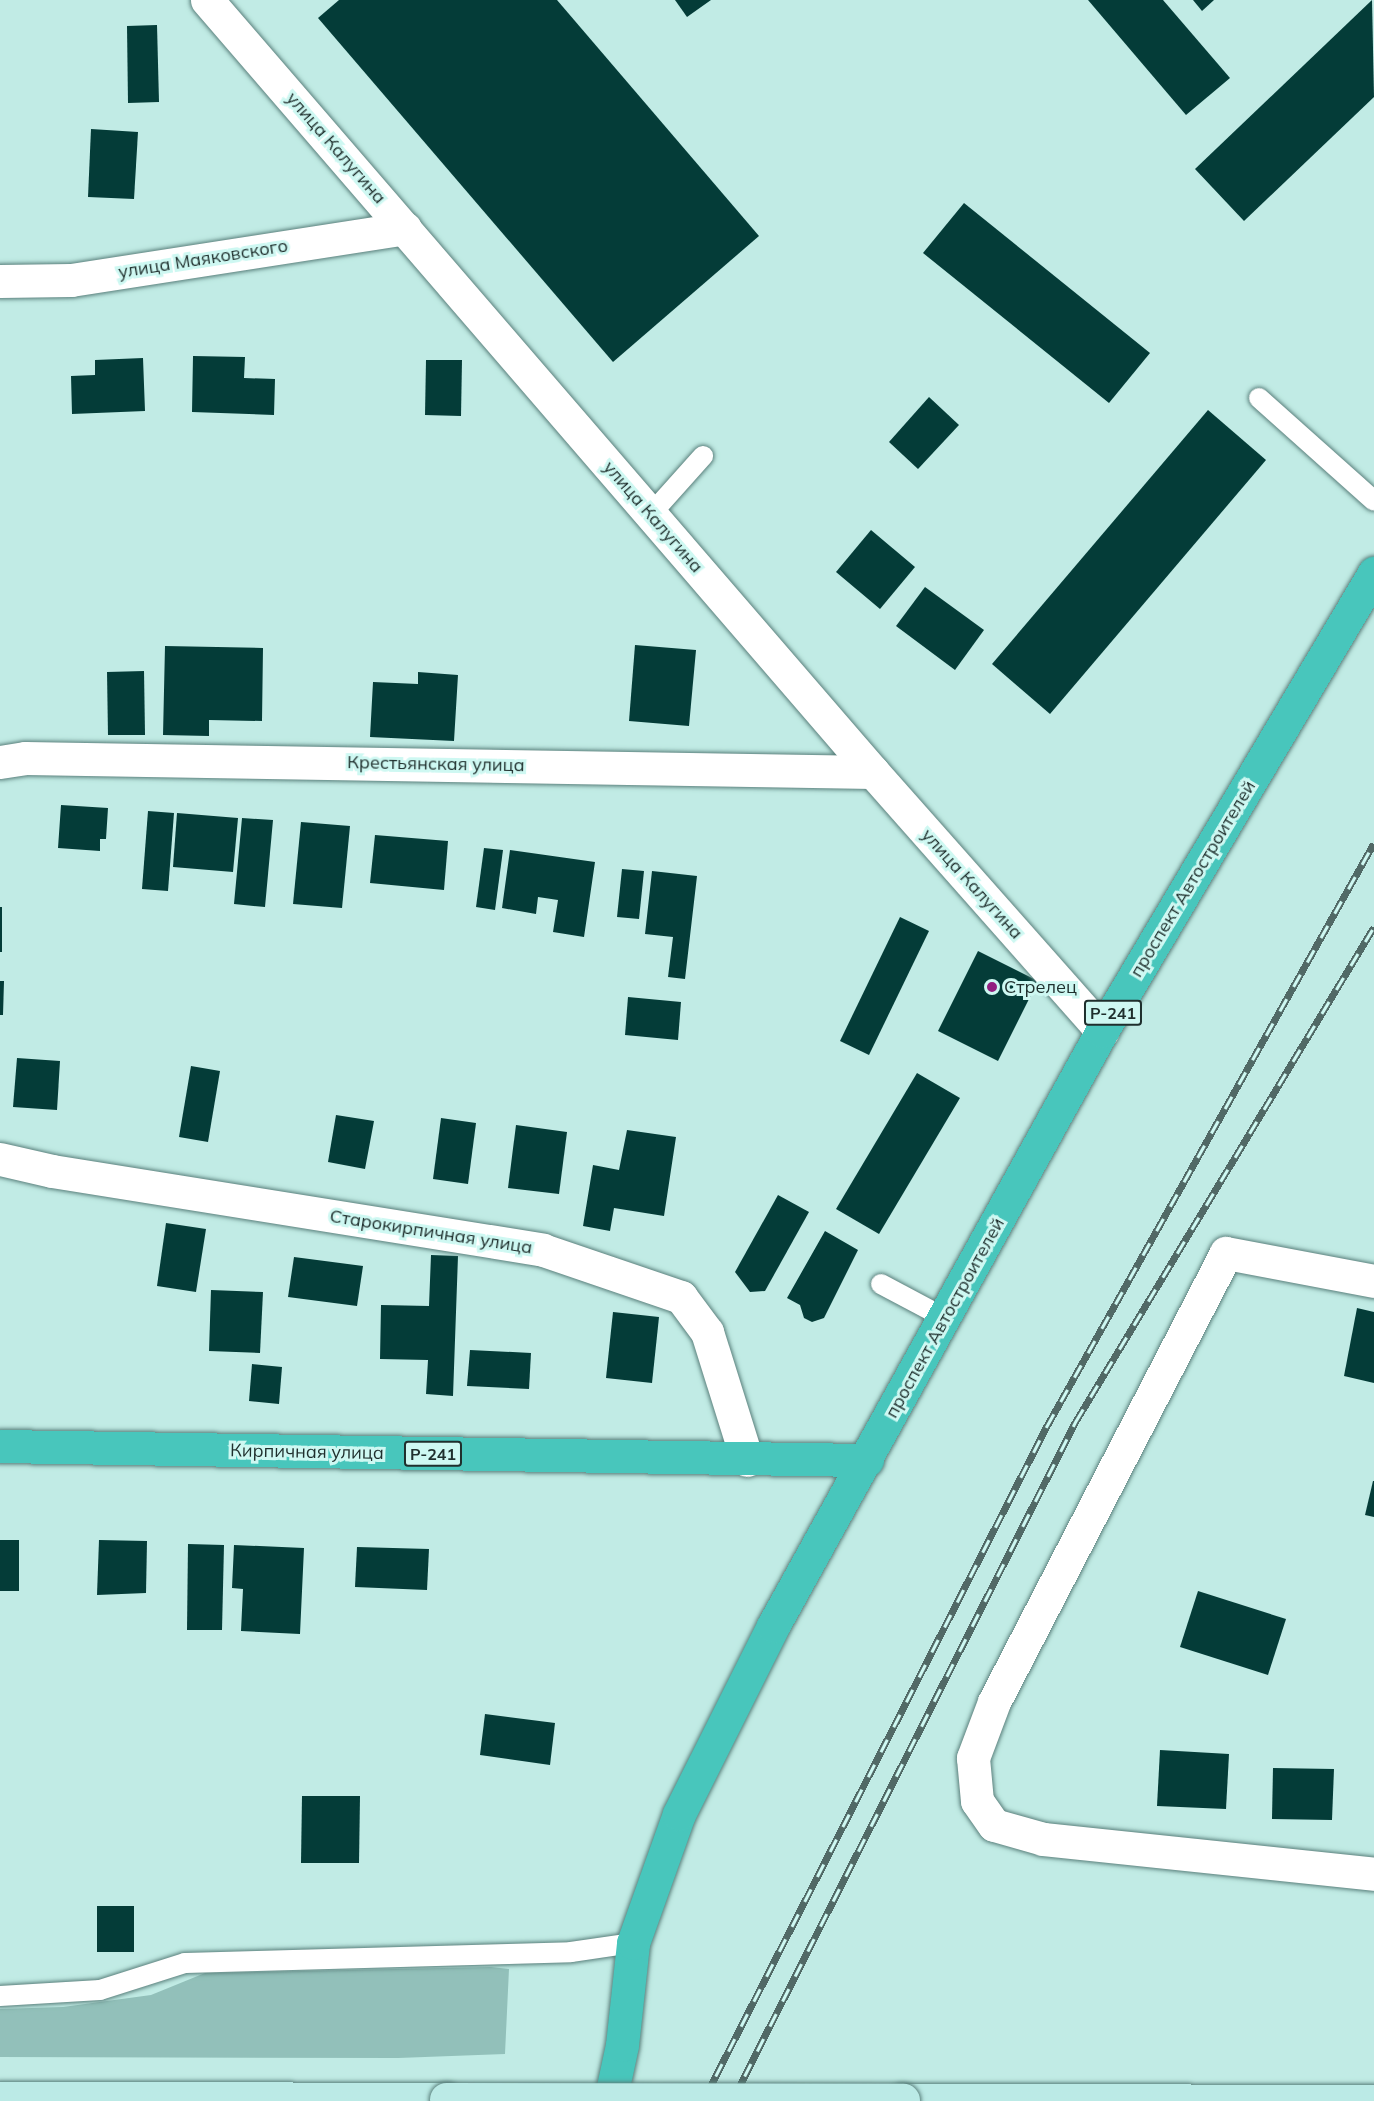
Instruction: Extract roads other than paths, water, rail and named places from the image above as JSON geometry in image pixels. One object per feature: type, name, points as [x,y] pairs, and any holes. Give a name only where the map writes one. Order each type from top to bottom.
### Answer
[{"type":"highway","name":"проспект Автостроителей","points":[[610,2101],[633,1943],[679,1814],[773,1626],[1102,1032],[1374,573]]},
{"type":"highway","name":"Кирпичная улица","points":[[0,1446],[747,1460],[867,1460]]},
{"type":"main road","points":[[0,2098],[1374,2101]]},
{"type":"street","name":"улица Калугина","points":[[207,0],[873,772],[1102,1032]]},
{"type":"street","name":"улица Маяковского","points":[[0,281],[71,280],[405,228]]},
{"type":"street","name":"Крестьянская улица","points":[[0,762],[25,758],[873,772]]},
{"type":"street","name":"Старокирпичная улица","points":[[0,1159],[52,1171],[543,1250],[681,1297],[707,1332],[747,1460]]},
{"type":"street","points":[[1374,1281],[1226,1253],[994,1702],[973,1758],[977,1801],[994,1825],[1043,1839],[1374,1874]]},
{"type":"lane","points":[[1259,398],[1374,501]]},
{"type":"lane","points":[[651,514],[703,456]]},
{"type":"lane","points":[[881,1284],[945,1318]]},
{"type":"lane","points":[[0,1996],[100,1990],[185,1963],[571,1952],[633,1943]]},
{"type":"railway","points":[[703,2101],[1047,1426],[1374,843]]},
{"type":"railway","points":[[732,2101],[1076,1421],[1374,927]]},
{"type":"place","name":"Стрелец","points":[[992,987]]}]
